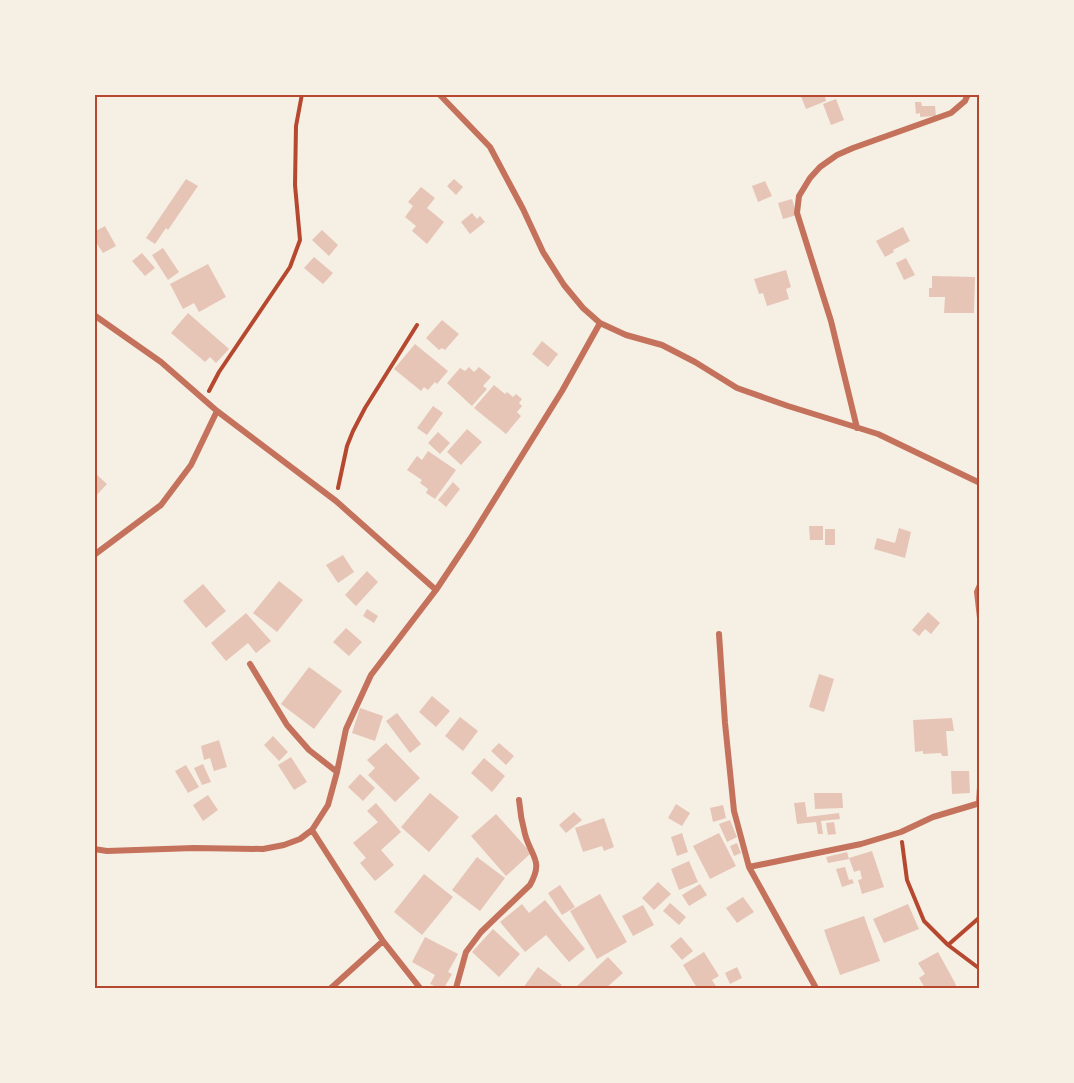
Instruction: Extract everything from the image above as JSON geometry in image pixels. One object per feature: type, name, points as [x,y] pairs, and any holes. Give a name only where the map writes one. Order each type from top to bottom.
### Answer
[{"type":"street","points":[[439,94],[490,147],[543,252],[564,285],[583,308],[600,323],[662,345],[738,388],[878,434],[980,483]]},
{"type":"street","points":[[857,428],[831,321],[797,213],[799,196],[820,167],[837,155],[951,113],[965,101],[968,94]]},
{"type":"street","points":[[94,315],[161,362],[217,411],[336,501],[436,590]]},
{"type":"street","points":[[94,849],[106,851],[194,848],[263,849],[284,845],[312,830],[328,805],[346,729],[371,675],[436,590],[470,539],[562,391],[600,323]]},
{"type":"street","points":[[94,555],[161,505],[191,465],[217,411]]},
{"type":"street","points":[[980,585],[977,592],[980,618]]},
{"type":"street","points":[[719,634],[734,811],[749,867],[816,988]]},
{"type":"street","points":[[250,664],[286,725],[309,750],[337,772]]},
{"type":"street","points":[[749,867],[861,844],[901,832],[933,817],[979,803],[980,787]]},
{"type":"street","points":[[456,988],[466,952],[481,932],[530,885],[535,876],[537,864],[526,837],[519,800]]},
{"type":"street","points":[[312,830],[384,941],[420,988]]},
{"type":"street","points":[[331,988],[384,941]]},
{"type":"path","points":[[204,400],[219,372],[290,267],[300,240],[295,173],[296,126],[302,94]]},
{"type":"path","points":[[336,501],[347,446],[353,431],[417,325]]},
{"type":"path","points":[[901,832],[907,880],[924,921],[948,945],[980,969]]},
{"type":"path","points":[[948,945],[980,917]]},
{"type":"building","points":[[800,94],[824,94],[826,101],[806,109]]},
{"type":"building","points":[[836,99],[844,120],[831,125],[823,104]]},
{"type":"building","points":[[915,102],[921,102],[922,106],[935,106],[936,116],[920,117],[920,113],[916,114]]},
{"type":"building","points":[[186,179],[198,186],[168,230],[166,228],[155,244],[146,238]]},
{"type":"building","points":[[454,179],[463,187],[456,195],[447,186]]},
{"type":"building","points":[[765,181],[772,196],[758,202],[752,186]]},
{"type":"building","points":[[421,187],[435,198],[427,208],[444,222],[427,244],[412,231],[416,226],[405,217],[413,206],[408,202]]},
{"type":"building","points":[[792,199],[797,215],[783,219],[778,203]]},
{"type":"building","points":[[472,213],[477,219],[480,216],[485,222],[470,234],[461,222]]},
{"type":"building","points":[[105,226],[116,246],[103,253],[94,239],[94,232]]},
{"type":"building","points":[[903,227],[910,241],[885,257],[876,241]]},
{"type":"building","points":[[322,230],[338,245],[329,256],[312,240]]},
{"type":"building","points":[[163,248],[179,272],[168,280],[152,255]]},
{"type":"building","points":[[142,253],[155,268],[145,276],[132,261]]},
{"type":"building","points":[[314,257],[333,273],[323,284],[304,268]]},
{"type":"building","points":[[906,258],[915,275],[904,280],[896,263]]},
{"type":"building","points":[[208,264],[226,297],[199,312],[194,303],[183,309],[170,284]]},
{"type":"building","points":[[786,270],[791,287],[786,289],[789,299],[767,306],[763,293],[759,294],[754,279]]},
{"type":"building","points":[[932,276],[975,277],[974,313],[944,313],[945,297],[929,297]]},
{"type":"building","points":[[188,313],[229,349],[216,363],[210,357],[205,362],[171,333]]},
{"type":"building","points":[[442,320],[459,334],[445,350],[442,348],[439,350],[426,338]]},
{"type":"building","points":[[542,341],[558,354],[548,367],[532,354]]},
{"type":"building","points":[[415,344],[448,371],[437,384],[435,382],[428,390],[424,387],[421,391],[394,369]]},
{"type":"building","points":[[469,367],[474,372],[479,367],[491,377],[483,386],[487,389],[472,406],[447,383],[460,368],[465,371]]},
{"type":"building","points":[[494,385],[505,394],[507,392],[513,397],[516,394],[522,399],[519,403],[522,406],[517,412],[521,416],[506,434],[474,408]]},
{"type":"building","points":[[433,406],[443,413],[427,435],[417,428]]},
{"type":"building","points":[[467,429],[482,442],[461,465],[447,452]]},
{"type":"building","points":[[438,432],[450,443],[440,454],[428,443]]},
{"type":"building","points":[[428,451],[456,470],[435,499],[426,493],[428,489],[420,483],[422,480],[407,470],[417,456],[422,460]]},
{"type":"building","points":[[97,475],[107,484],[94,498],[94,478]]},
{"type":"building","points":[[453,482],[460,489],[446,507],[438,500]]},
{"type":"building","points":[[809,526],[823,526],[823,540],[810,540]]},
{"type":"building","points":[[899,528],[911,532],[905,558],[874,549],[877,538],[895,543]]},
{"type":"building","points":[[825,529],[835,529],[835,545],[825,545]]},
{"type":"building","points":[[343,555],[354,572],[338,583],[326,565]]},
{"type":"building","points":[[367,571],[378,582],[356,606],[345,595]]},
{"type":"building","points":[[279,581],[303,600],[277,632],[253,613]]},
{"type":"building","points":[[203,584],[226,611],[206,628],[183,601]]},
{"type":"building","points":[[367,609],[378,616],[374,623],[363,616]]},
{"type":"building","points":[[928,612],[940,623],[931,634],[925,629],[919,636],[912,630]]},
{"type":"building","points":[[246,613],[271,641],[256,653],[248,643],[226,661],[211,643]]},
{"type":"building","points":[[346,628],[362,642],[349,656],[333,642]]},
{"type":"building","points":[[309,667],[342,691],[314,729],[281,704]]},
{"type":"building","points":[[819,674],[834,679],[824,712],[809,707]]},
{"type":"building","points":[[432,696],[450,711],[436,727],[419,712]]},
{"type":"building","points":[[360,708],[383,716],[375,741],[352,733]]},
{"type":"building","points":[[397,713],[421,744],[410,753],[386,721]]},
{"type":"building","points":[[460,717],[478,731],[463,751],[445,736]]},
{"type":"building","points":[[952,718],[954,731],[946,731],[948,756],[942,756],[941,753],[915,752],[913,720]]},
{"type":"building","points":[[273,736],[288,752],[279,761],[264,745]]},
{"type":"building","points":[[219,740],[227,767],[214,771],[210,758],[204,760],[201,746]]},
{"type":"building","points":[[386,743],[420,778],[395,802],[368,775],[375,768],[367,760]]},
{"type":"building","points":[[499,743],[514,756],[506,765],[491,751]]},
{"type":"building","points":[[291,757],[307,782],[294,790],[278,765]]},
{"type":"building","points":[[484,758],[505,776],[492,792],[471,773]]},
{"type":"building","points":[[203,764],[211,782],[202,785],[194,768]]},
{"type":"building","points":[[186,765],[199,787],[188,793],[175,771]]},
{"type":"building","points":[[951,771],[969,771],[970,793],[952,794]]},
{"type":"building","points":[[360,774],[375,788],[363,801],[348,787]]},
{"type":"building","points":[[430,793],[459,817],[429,852],[401,827]]},
{"type":"building","points":[[814,793],[842,793],[843,808],[815,809]]},
{"type":"building","points":[[208,795],[218,810],[203,821],[193,805]]},
{"type":"building","points":[[805,802],[807,817],[839,813],[840,819],[821,821],[823,834],[818,834],[816,822],[797,824],[794,803]]},
{"type":"building","points":[[376,803],[401,832],[381,850],[394,865],[375,881],[360,863],[366,858],[353,843],[378,822],[367,811]]},
{"type":"building","points":[[676,804],[690,813],[682,826],[668,818]]},
{"type":"building","points":[[723,805],[726,818],[713,822],[710,808]]},
{"type":"building","points":[[574,812],[582,820],[566,833],[559,825]]},
{"type":"building","points":[[496,814],[531,853],[506,876],[471,836]]},
{"type":"building","points":[[604,818],[614,847],[604,851],[602,846],[583,852],[575,828]]},
{"type":"building","points":[[730,820],[737,837],[727,842],[719,824]]},
{"type":"building","points":[[834,822],[836,834],[828,835],[826,823]]},
{"type":"building","points":[[682,833],[688,852],[677,856],[671,837]]},
{"type":"building","points":[[719,833],[736,866],[710,879],[693,846]]},
{"type":"building","points":[[737,843],[741,853],[734,856],[730,846]]},
{"type":"building","points":[[872,851],[884,887],[862,894],[858,880],[862,879],[860,870],[854,872],[849,858]]},
{"type":"building","points":[[847,852],[849,859],[828,863],[826,857]]},
{"type":"building","points":[[477,857],[505,878],[480,911],[452,890]]},
{"type":"building","points":[[689,861],[698,882],[679,890],[671,869]]},
{"type":"building","points":[[845,867],[849,880],[852,879],[854,883],[842,887],[836,869]]},
{"type":"building","points":[[424,874],[453,897],[422,935],[394,912]]},
{"type":"building","points":[[658,882],[671,894],[654,910],[642,898]]},
{"type":"building","points":[[700,884],[707,895],[689,906],[682,895]]},
{"type":"building","points":[[560,885],[575,907],[562,915],[548,893]]},
{"type":"building","points":[[600,894],[627,942],[597,959],[570,911]]},
{"type":"building","points":[[743,897],[754,912],[737,923],[726,908]]},
{"type":"building","points":[[545,900],[585,949],[569,962],[546,935],[525,952],[500,922],[522,904],[529,913]]},
{"type":"building","points":[[670,903],[686,917],[679,925],[663,911]]},
{"type":"building","points":[[908,904],[919,929],[884,943],[873,919]]},
{"type":"building","points":[[643,905],[654,925],[633,936],[622,916]]},
{"type":"building","points":[[864,916],[880,961],[840,975],[824,930]]},
{"type":"building","points":[[493,929],[520,954],[499,977],[472,952]]},
{"type":"building","points":[[425,937],[458,954],[448,972],[452,974],[444,988],[430,984],[435,975],[412,962]]},
{"type":"building","points":[[681,937],[693,951],[682,960],[670,946]]},
{"type":"building","points":[[704,952],[719,976],[712,980],[717,988],[697,988],[683,965]]},
{"type":"building","points":[[938,952],[957,988],[925,988],[919,978],[925,974],[918,963]]},
{"type":"building","points":[[608,957],[623,973],[606,988],[576,987]]},
{"type":"building","points":[[538,967],[562,985],[559,988],[523,988]]},
{"type":"building","points":[[737,967],[742,978],[730,984],[725,973]]}]
